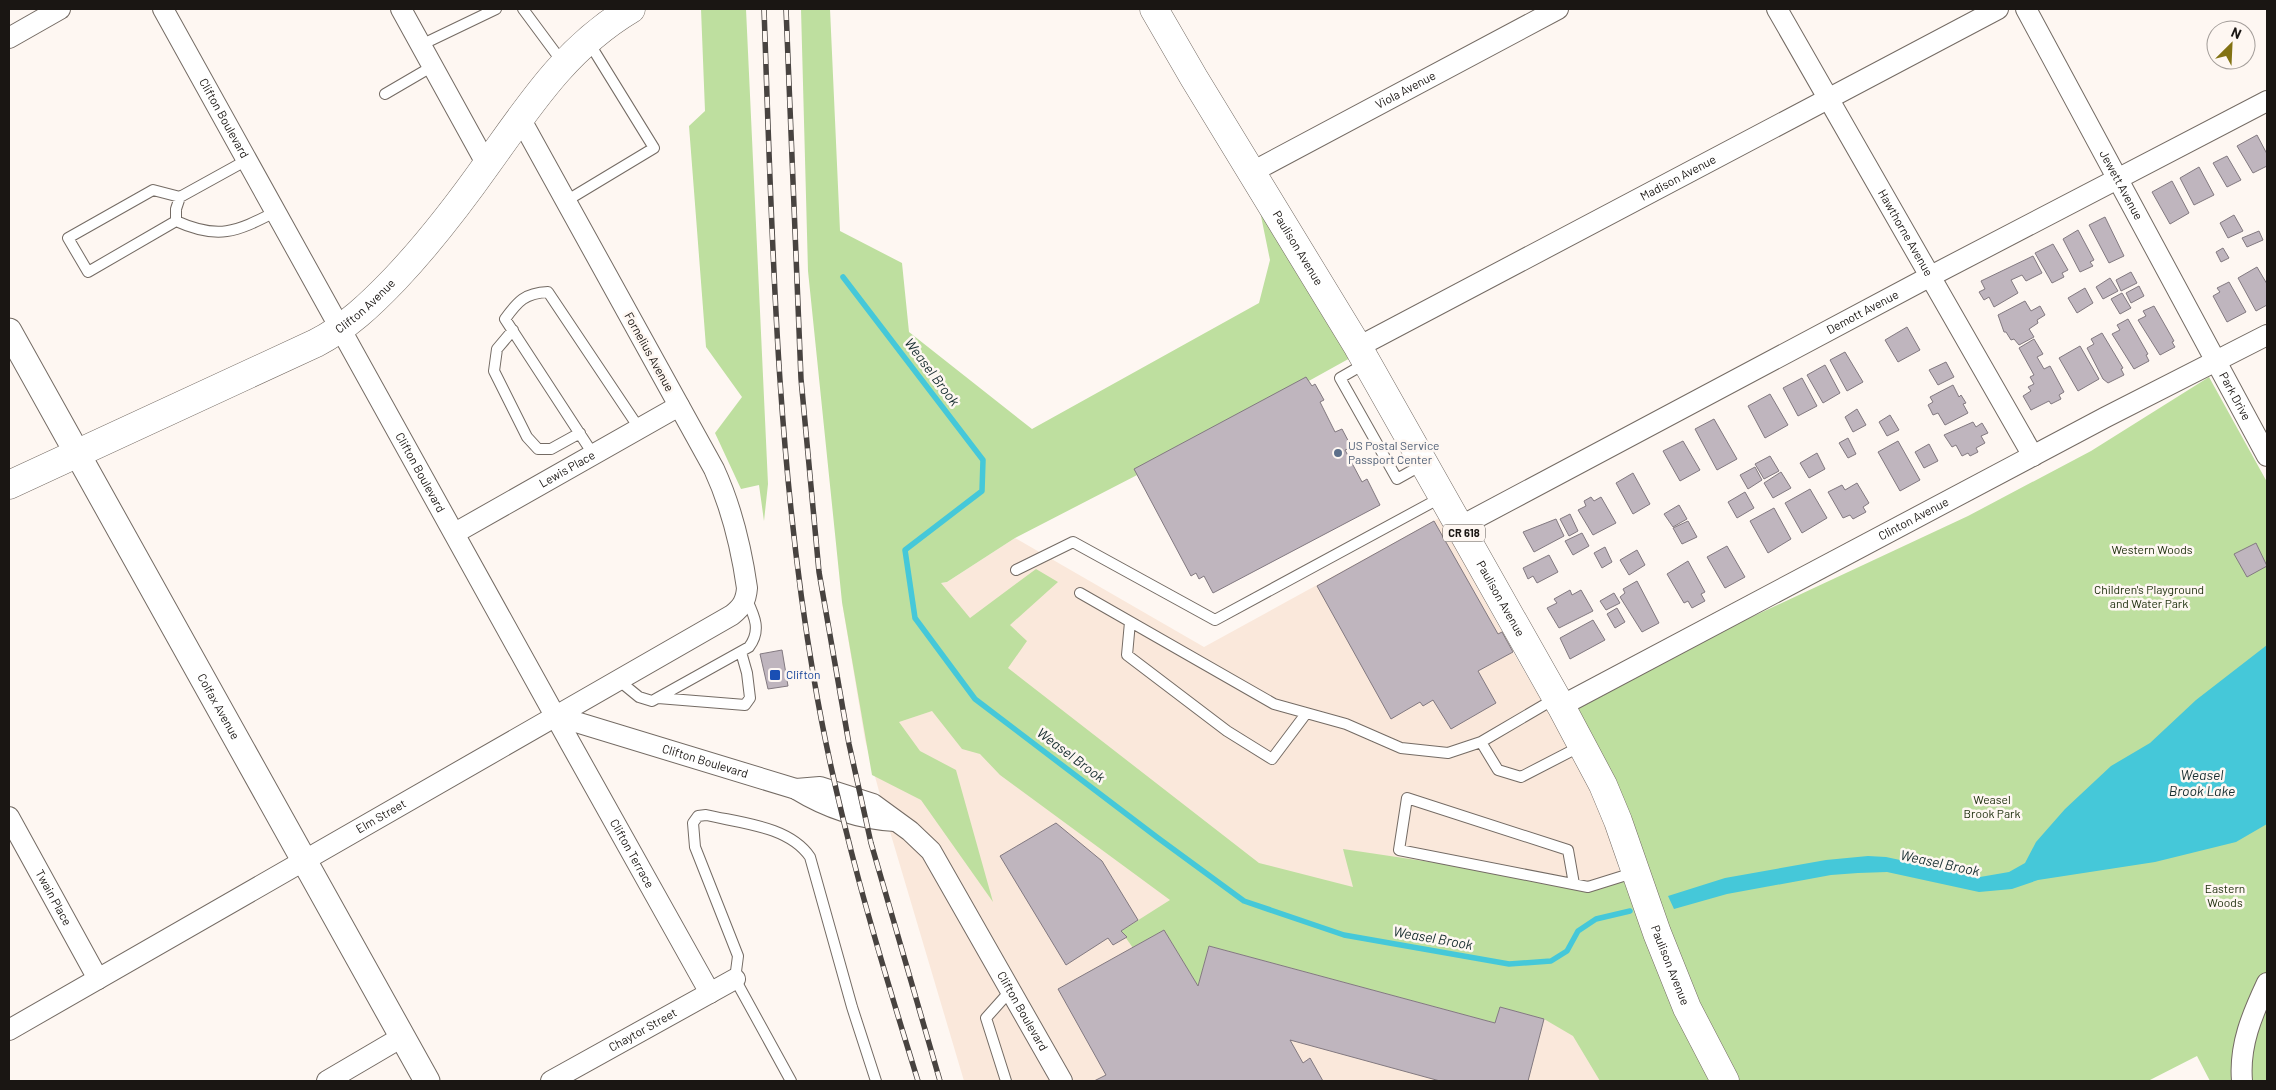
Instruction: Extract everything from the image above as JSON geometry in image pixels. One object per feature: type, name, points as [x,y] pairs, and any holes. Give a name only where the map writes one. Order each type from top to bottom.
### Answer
[{"type":"main road","name":"Clifton Avenue","points":[[9,485],[316,343],[340,329],[375,299],[415,257],[487,165],[548,79],[608,23],[631,9]]},
{"type":"main road","name":"Paulison Avenue","points":[[1154,9],[1362,354],[1425,463],[1604,785],[1637,872],[1657,933],[1687,1008],[1725,1081]]},
{"type":"street","points":[[9,38],[60,9]]},
{"type":"street","name":"Clifton Boulevard","points":[[163,9],[455,533],[553,715],[796,789],[820,787],[873,804],[910,831],[931,851],[1062,1081]]},
{"type":"street","points":[[401,9],[487,165]]},
{"type":"street","name":"Viola Avenue","points":[[1252,172],[1558,9]]},
{"type":"street","name":"Hawthorne Avenue","points":[[1778,9],[1929,277],[2033,456]]},
{"type":"street","name":"Madison Avenue","points":[[1362,354],[1828,98],[1998,9]]},
{"type":"street","name":"Jewett Avenue","points":[[2026,9],[2216,362]]},
{"type":"street","name":"Demott Avenue","points":[[1460,526],[1929,277],[2117,181],[2267,101]]},
{"type":"street","name":"Fornelius Avenue","points":[[520,118],[727,497],[743,556],[747,588],[746,598]]},
{"type":"street","name":"Colfax Avenue","points":[[9,331],[427,1081]]},
{"type":"street","name":"Clinton Avenue","points":[[1559,702],[2267,335]]},
{"type":"street","name":"Park Drive","points":[[2216,362],[2267,456]]},
{"type":"street","name":"Lewis Place","points":[[455,533],[679,406]]},
{"type":"street","name":"Elm Street","points":[[9,1030],[305,861],[553,715],[732,615],[741,607],[746,598]]},
{"type":"street","name":"Clifton Terrace","points":[[553,715],[710,993]]},
{"type":"street","name":"Twain Place","points":[[9,816],[98,978]]},
{"type":"street","name":"Chaytor Street","points":[[551,1081],[735,979]]},
{"type":"street","points":[[2242,1081],[2243,1045],[2249,1022],[2267,983]]},
{"type":"street","points":[[327,1081],[402,1037]]},
{"type":"lane","points":[[421,45],[496,9]]},
{"type":"lane","points":[[523,9],[563,63]]},
{"type":"lane","points":[[566,201],[654,148],[588,40]]},
{"type":"lane","points":[[385,94],[433,66]]},
{"type":"lane","points":[[176,221],[176,208],[180,197],[247,160]]},
{"type":"lane","points":[[176,221],[88,272],[68,238],[153,190],[180,197]]},
{"type":"lane","points":[[176,221],[189,227],[213,233],[234,231],[275,212]]},
{"type":"lane","points":[[593,454],[505,319],[517,302],[535,293],[548,292],[638,428]]},
{"type":"lane","points":[[513,330],[497,349],[494,371],[527,437],[538,449],[551,449],[580,433]]},
{"type":"lane","points":[[1016,570],[1073,542],[1215,620],[1443,496]]},
{"type":"lane","points":[[1080,593],[1274,704],[1305,715],[1346,724],[1401,748],[1448,753],[1481,742],[1559,702]]},
{"type":"lane","points":[[617,680],[639,697],[652,701],[750,647],[756,628],[756,618],[746,598]]},
{"type":"lane","points":[[1130,622],[1126,655],[1227,731],[1272,759],[1305,715]]},
{"type":"lane","points":[[658,698],[745,706],[750,698],[747,673],[741,652]]},
{"type":"lane","points":[[1481,742],[1498,770],[1521,777],[1582,746]]},
{"type":"lane","points":[[1574,884],[1568,850],[1407,798],[1399,850],[1588,887],[1637,872]]},
{"type":"lane","points":[[791,1081],[735,979],[738,956],[695,847],[693,823],[698,816],[706,815],[770,830],[804,847],[810,857],[852,1007],[876,1081]]},
{"type":"lane","points":[[1006,1081],[986,1018],[1011,990]]},
{"type":"shaded area","points":[[1439,518],[1513,652],[1596,793],[1623,882],[1598,887],[1681,1081],[964,1081],[891,835],[865,740],[842,602],[947,582],[1015,538],[1204,647]]},
{"type":"green space","points":[[701,9],[746,9],[768,484],[764,521],[759,485],[741,489],[715,433],[742,397],[706,347],[689,126],[705,111]]},
{"type":"green space","name":"Weasel Brook Park","points":[[801,9],[830,9],[840,231],[902,263],[909,332],[1032,429],[1259,303],[1270,260],[1252,172],[1361,352],[1174,456],[1015,538],[947,582],[941,583],[970,618],[1036,569],[1058,582],[1010,625],[1027,641],[1008,668],[1259,863],[1353,887],[1343,849],[1598,887],[1638,877],[1561,706],[1968,516],[2091,451],[2209,377],[2267,482],[2267,1081],[2210,1081],[2197,1056],[2148,1081],[1600,1081],[1573,1036],[1544,1019],[1500,1007],[1495,1023],[1209,946],[1198,986],[1164,930],[1133,948],[1121,931],[1170,900],[1000,775],[980,754],[962,749],[932,711],[899,722],[920,751],[956,770],[993,902],[921,800],[872,775],[842,602],[808,271]]},
{"type":"water","name":"Weasel Brook Lake","points":[[2267,645],[2267,824],[2236,842],[2155,862],[2038,880],[2012,889],[1979,892],[1887,872],[1831,875],[1727,894],[1674,909],[1668,896],[1725,878],[1826,860],[1868,856],[1886,857],[1980,877],[2009,872],[2025,863],[2036,842],[2065,809],[2111,766],[2150,743],[2196,700]]},
{"type":"building","points":[[2257,135],[2267,154],[2267,166],[2253,173],[2237,146]]},
{"type":"building","points":[[2227,156],[2241,180],[2227,187],[2213,163]]},
{"type":"building","points":[[2199,167],[2214,195],[2194,205],[2180,178]]},
{"type":"building","points":[[2172,181],[2189,213],[2170,224],[2152,192]]},
{"type":"building","points":[[2234,215],[2243,231],[2228,238],[2220,223]]},
{"type":"building","points":[[2105,217],[2124,256],[2109,263],[2089,225]]},
{"type":"building","points":[[2078,230],[2094,260],[2090,262],[2093,266],[2080,272],[2063,239]]},
{"type":"building","points":[[2259,231],[2263,240],[2247,247],[2242,238]]},
{"type":"building","points":[[2053,244],[2068,270],[2062,273],[2064,277],[2052,283],[2035,253]]},
{"type":"building","points":[[2223,248],[2229,258],[2221,262],[2216,252]]},
{"type":"building","points":[[2033,256],[2042,273],[2026,281],[2022,275],[2011,280],[2018,293],[1994,307],[1989,297],[1984,300],[1979,292],[1985,289],[1981,281]]},
{"type":"building","points":[[2257,267],[2267,284],[2267,305],[2256,311],[2238,278]]},
{"type":"building","points":[[2131,272],[2137,283],[2121,291],[2116,280]]},
{"type":"building","points":[[2110,278],[2118,291],[2103,299],[2096,287]]},
{"type":"building","points":[[2229,282],[2246,312],[2227,322],[2213,296],[2220,292],[2217,288]]},
{"type":"building","points":[[2139,286],[2144,296],[2131,303],[2126,293]]},
{"type":"building","points":[[2085,288],[2093,303],[2077,313],[2068,298]]},
{"type":"building","points":[[2122,293],[2131,308],[2120,314],[2111,299]]},
{"type":"building","points":[[2025,301],[2031,311],[2040,306],[2045,315],[2037,320],[2038,323],[2029,329],[2034,337],[2019,345],[2004,332],[1998,315]]},
{"type":"building","points":[[2154,306],[2174,341],[2172,342],[2175,347],[2160,355],[2138,320],[2146,316],[2143,311]]},
{"type":"building","points":[[2128,319],[2148,354],[2146,355],[2149,361],[2134,369],[2112,334],[2120,330],[2117,325]]},
{"type":"building","points":[[1907,327],[1920,350],[1898,362],[1885,340]]},
{"type":"building","points":[[2102,333],[2123,368],[2121,369],[2124,375],[2108,383],[2103,379],[2087,348],[2094,344],[2091,339]]},
{"type":"building","points":[[2034,339],[2043,354],[2037,357],[2044,369],[2050,366],[2064,392],[2059,395],[2061,399],[2051,404],[2049,401],[2031,410],[2023,396],[2031,391],[2028,387],[2034,384],[2030,377],[2034,375],[2019,348]]},
{"type":"building","points":[[2080,346],[2099,379],[2078,391],[2059,358]]},
{"type":"building","points":[[1845,352],[1863,382],[1847,391],[1830,360]]},
{"type":"building","points":[[1946,362],[1954,377],[1938,385],[1929,370]]},
{"type":"building","points":[[1825,365],[1840,393],[1823,403],[1807,375]]},
{"type":"building","points":[[1306,377],[1312,386],[1315,384],[1324,400],[1320,402],[1335,432],[1342,429],[1352,448],[1345,450],[1362,482],[1367,479],[1380,505],[1213,593],[1204,576],[1199,579],[1196,573],[1191,576],[1134,469]]},
{"type":"building","points":[[1802,378],[1817,406],[1798,416],[1783,388]]},
{"type":"building","points":[[1953,385],[1959,397],[1961,395],[1966,403],[1963,404],[1968,413],[1945,425],[1938,413],[1933,415],[1928,405],[1933,402],[1930,397]]},
{"type":"building","points":[[1770,394],[1788,425],[1765,438],[1748,406]]},
{"type":"building","points":[[1857,409],[1866,425],[1853,432],[1845,417]]},
{"type":"building","points":[[1890,415],[1899,430],[1887,436],[1879,422]]},
{"type":"building","points":[[1714,419],[1737,459],[1717,470],[1695,429]]},
{"type":"building","points":[[1973,422],[1976,427],[1982,423],[1988,433],[1981,436],[1985,443],[1976,448],[1978,452],[1970,456],[1968,453],[1962,456],[1956,445],[1952,447],[1944,435]]},
{"type":"building","points":[[1848,438],[1856,454],[1848,458],[1839,443]]},
{"type":"building","points":[[1683,441],[1700,470],[1680,481],[1663,451]]},
{"type":"building","points":[[1898,441],[1920,480],[1900,491],[1878,452]]},
{"type":"building","points":[[1929,444],[1938,461],[1924,468],[1915,452]]},
{"type":"building","points":[[1817,453],[1825,469],[1809,478],[1800,463]]},
{"type":"building","points":[[1770,456],[1779,471],[1764,479],[1755,464]]},
{"type":"building","points":[[1755,467],[1762,480],[1748,489],[1740,475]]},
{"type":"building","points":[[1781,472],[1791,488],[1773,498],[1764,483]]},
{"type":"building","points":[[1633,473],[1650,504],[1633,514],[1616,483]]},
{"type":"building","points":[[1857,483],[1869,503],[1863,507],[1866,512],[1853,519],[1850,515],[1843,518],[1828,492],[1842,485],[1845,490]]},
{"type":"building","points":[[1810,489],[1827,518],[1802,533],[1785,503]]},
{"type":"building","points":[[1745,492],[1754,508],[1737,518],[1728,502]]},
{"type":"building","points":[[1591,497],[1594,501],[1601,497],[1616,523],[1593,535],[1578,510],[1586,506],[1584,501]]},
{"type":"building","points":[[1679,505],[1687,519],[1673,527],[1664,514]]},
{"type":"building","points":[[1774,508],[1791,539],[1768,553],[1750,521]]},
{"type":"building","points":[[1570,514],[1578,531],[1569,536],[1560,519]]},
{"type":"building","points":[[1556,519],[1564,536],[1534,552],[1523,532]]},
{"type":"building","points":[[1434,521],[1498,634],[1502,632],[1513,652],[1478,671],[1496,703],[1451,729],[1433,700],[1423,706],[1420,702],[1391,719],[1317,586]]},
{"type":"building","points":[[1688,521],[1697,537],[1682,544],[1673,528]]},
{"type":"building","points":[[1582,533],[1589,546],[1573,555],[1565,541]]},
{"type":"building","points":[[2256,543],[2267,566],[2247,577],[2234,554]]},
{"type":"building","points":[[1727,546],[1745,577],[1725,588],[1707,557]]},
{"type":"building","points":[[1605,547],[1612,562],[1602,568],[1594,553]]},
{"type":"building","points":[[1637,550],[1645,565],[1629,575],[1620,560]]},
{"type":"building","points":[[1549,555],[1558,572],[1537,583],[1533,576],[1528,579],[1523,568]]},
{"type":"building","points":[[1688,561],[1705,592],[1701,594],[1705,601],[1692,608],[1688,601],[1684,603],[1667,574]]},
{"type":"building","points":[[1637,581],[1659,623],[1642,632],[1620,597],[1625,593],[1623,589]]},
{"type":"building","points":[[1570,590],[1572,595],[1581,590],[1593,611],[1559,628],[1547,608],[1557,603],[1554,599]]},
{"type":"building","points":[[1614,593],[1620,603],[1606,610],[1600,601]]},
{"type":"building","points":[[1617,608],[1625,622],[1615,628],[1607,614]]},
{"type":"building","points":[[1593,620],[1605,640],[1570,659],[1560,638]]},
{"type":"building","points":[[782,650],[788,686],[768,689],[760,654]]},
{"type":"building","points":[[1056,823],[1102,861],[1138,920],[1121,931],[1127,937],[1113,945],[1108,938],[1066,965],[1000,856]]},
{"type":"building","points":[[1164,930],[1198,986],[1209,946],[1495,1023],[1500,1007],[1544,1019],[1528,1081],[1440,1081],[1290,1040],[1303,1063],[1310,1058],[1323,1081],[1094,1081],[1106,1075],[1058,989]]},
{"type":"waterway","name":"Weasel Brook","points":[[843,277],[983,460],[982,491],[905,550],[915,618],[975,699],[1244,901],[1344,935],[1509,964],[1551,961],[1567,951],[1578,931],[1596,919],[1630,911]]},
{"type":"railway","points":[[764,9],[778,345],[791,513],[801,596],[823,730],[846,832],[873,932],[918,1081]]},
{"type":"railway","points":[[786,9],[801,379],[819,572],[849,744],[871,843],[940,1081]]},
{"type":"place","name":"US Postal Service Passport Center","points":[[1338,453]]},
{"type":"place","name":"Clifton","points":[[775,675]]},
{"type":"park label","name":"Western Woods","points":[[2152,550]]},
{"type":"park label","name":"Children's Playground and Water Park","points":[[2149,597]]},
{"type":"park label","name":"Eastern Woods","points":[[2225,896]]}]
